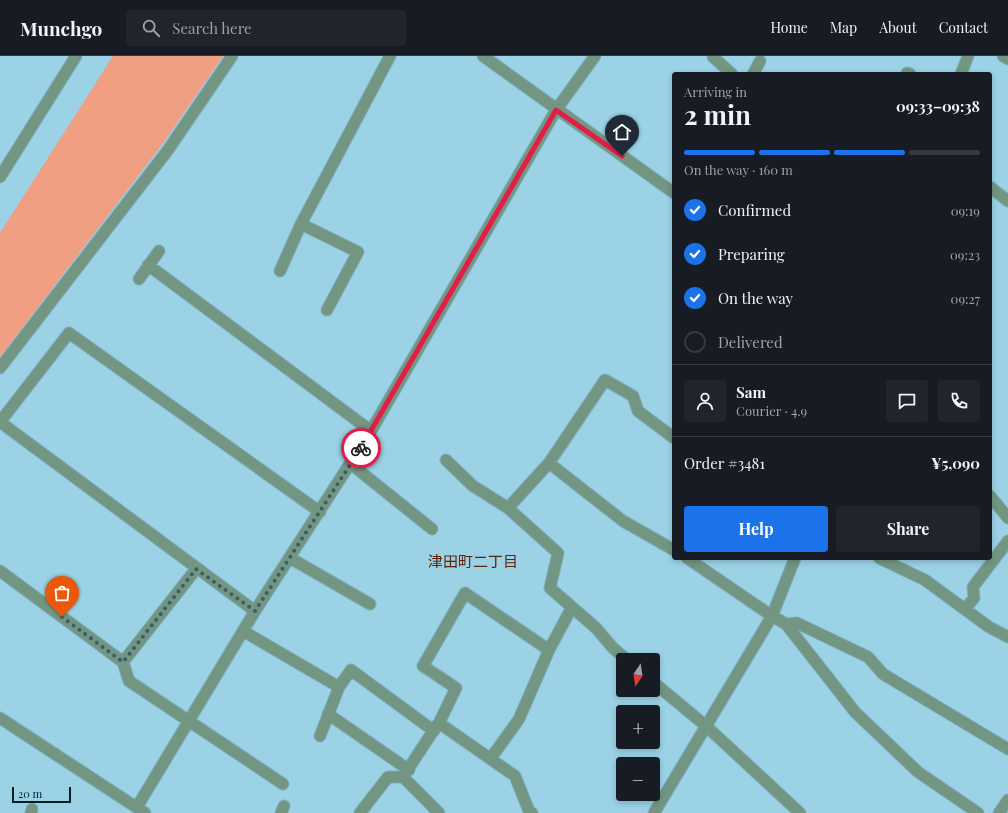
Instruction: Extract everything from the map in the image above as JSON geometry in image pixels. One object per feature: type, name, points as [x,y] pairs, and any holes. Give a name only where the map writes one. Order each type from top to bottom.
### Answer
[{"type":"street","points":[[0,177],[76,56]]},
{"type":"street","points":[[0,368],[168,150],[232,56]]},
{"type":"street","points":[[280,271],[301,224],[390,56]]},
{"type":"street","points":[[483,56],[556,110],[672,192]]},
{"type":"street","points":[[0,718],[141,810],[190,720],[255,611],[372,431],[556,110],[595,56]]},
{"type":"street","points":[[962,72],[968,56]]},
{"type":"street","points":[[1004,56],[1008,59]]},
{"type":"street","points":[[713,57],[730,72]]},
{"type":"street","points":[[754,72],[760,61]]},
{"type":"street","points":[[992,189],[1008,201]]},
{"type":"street","points":[[301,224],[358,252],[327,310]]},
{"type":"street","points":[[138,280],[159,252]]},
{"type":"street","points":[[148,266],[372,431]]},
{"type":"street","points":[[255,611],[196,569],[0,422],[68,333],[320,512]]},
{"type":"street","points":[[508,508],[549,463],[605,380],[633,396],[638,411],[672,436]]},
{"type":"street","points":[[446,460],[473,486],[508,508],[558,553],[550,588],[596,628],[619,653]]},
{"type":"street","points":[[549,463],[623,521],[672,549]]},
{"type":"street","points":[[350,464],[432,529]]},
{"type":"street","points":[[992,498],[1008,518]]},
{"type":"street","points":[[965,609],[974,598],[973,588],[1008,541]]},
{"type":"street","points":[[290,558],[370,604]]},
{"type":"street","points":[[690,560],[786,624],[855,712],[918,772],[978,813]]},
{"type":"street","points":[[654,813],[772,616],[795,560]]},
{"type":"street","points":[[883,560],[925,580],[990,627],[1008,637]]},
{"type":"street","points":[[123,662],[196,569]]},
{"type":"street","points":[[0,571],[123,662],[130,681],[283,784]]},
{"type":"street","points":[[360,813],[388,777],[406,773],[436,727],[456,688],[423,666],[465,593],[549,650]]},
{"type":"street","points":[[492,758],[519,719],[549,650],[572,607]]},
{"type":"street","points":[[786,624],[797,623],[868,657],[883,674],[1008,749]]},
{"type":"street","points":[[244,631],[339,687]]},
{"type":"street","points":[[320,736],[339,687],[351,670],[436,727],[492,758],[515,776],[529,811],[532,813]]},
{"type":"street","points":[[660,688],[706,726],[800,813]]},
{"type":"street","points":[[328,714],[406,773],[439,813]]},
{"type":"street","points":[[999,813],[1008,800]]},
{"type":"shaded area","points":[[113,56],[223,56],[164,142],[0,357],[0,233]]},
{"type":"way so far","points":[[62,617],[123,662],[196,569],[255,611],[361,448]]},
{"type":"district","name":"津田町二丁目","points":[[473,562]]},
{"type":"route","points":[[361,448],[556,110],[622,156]]}]
